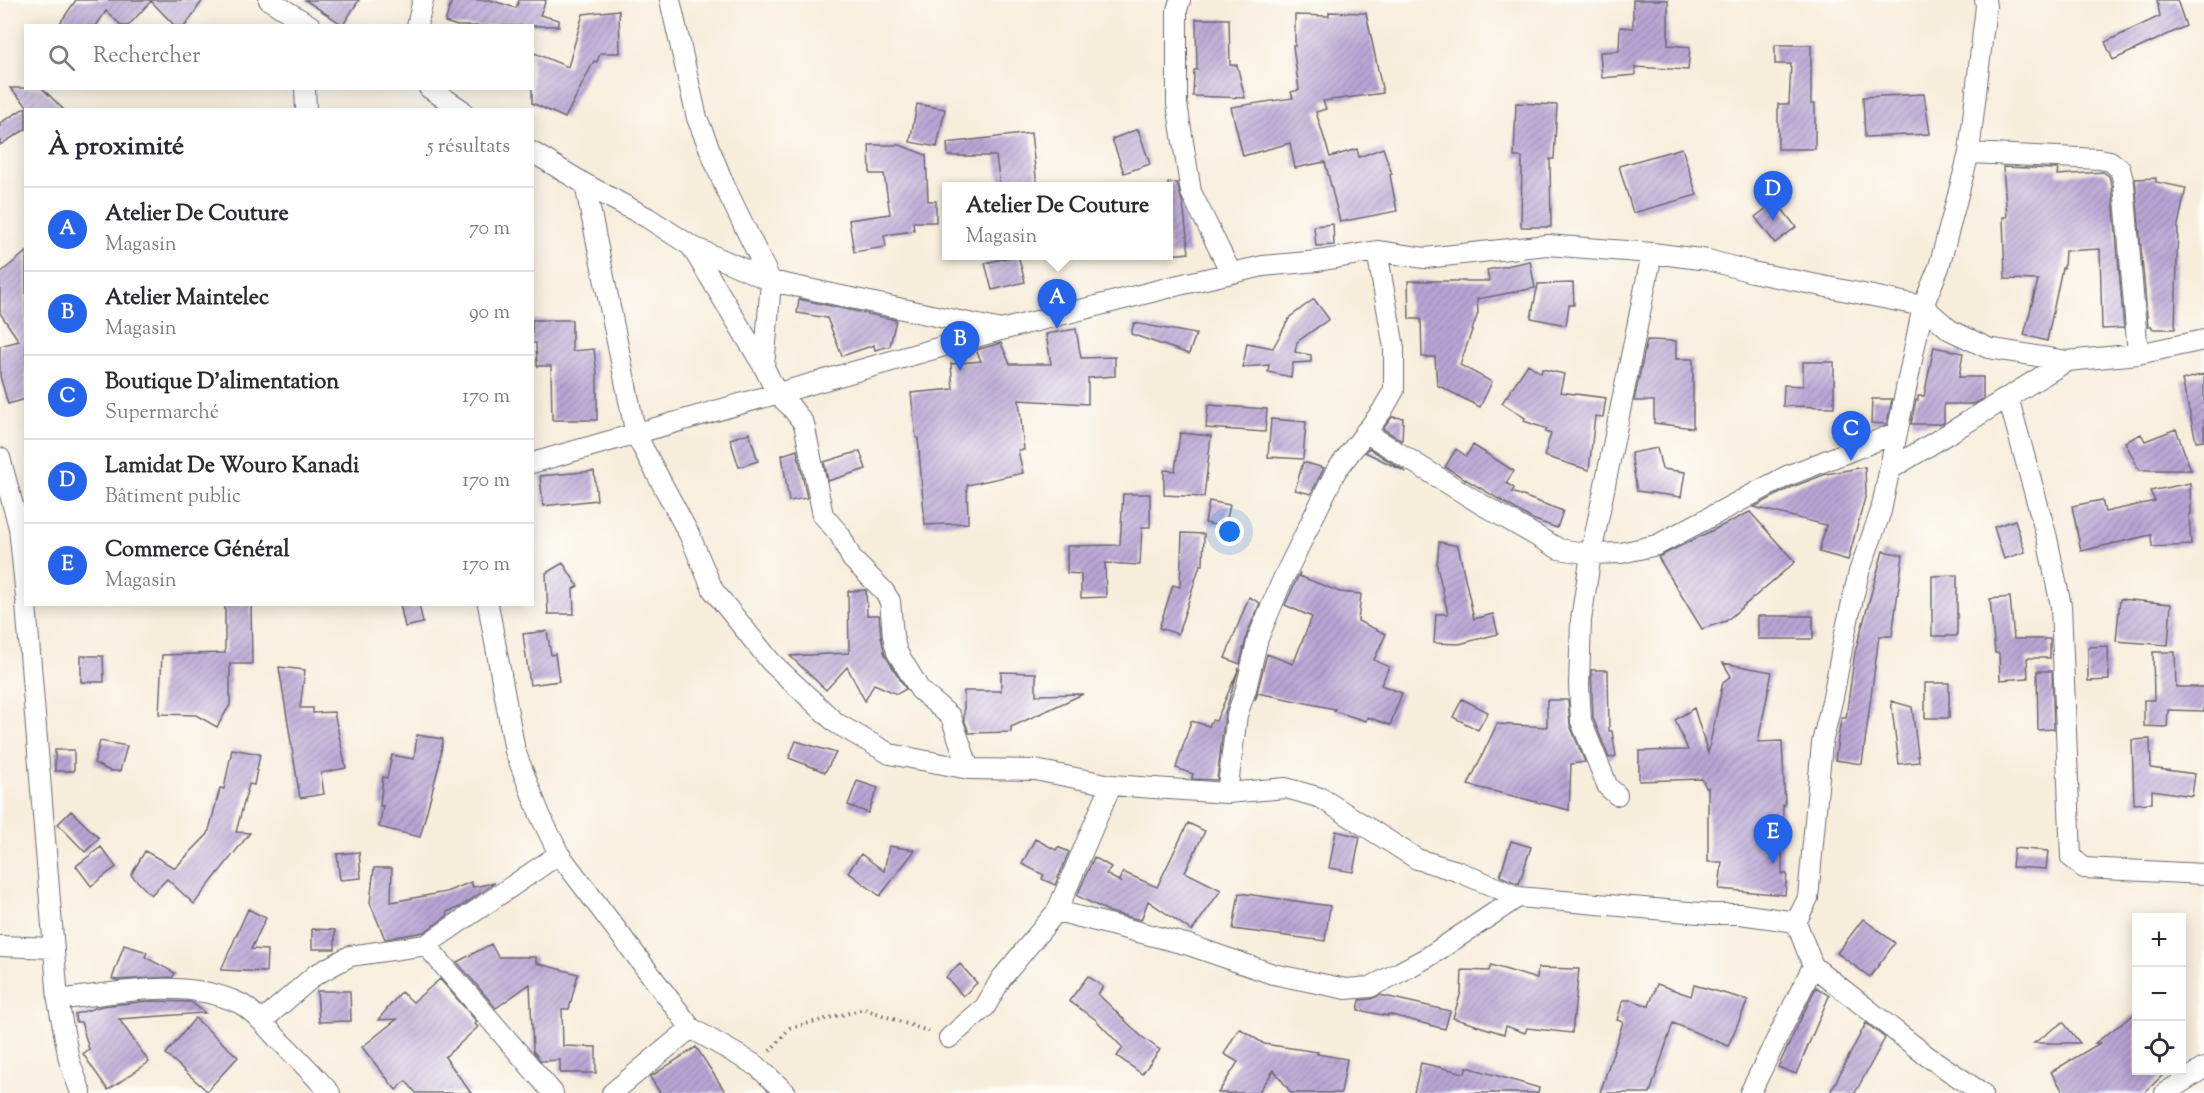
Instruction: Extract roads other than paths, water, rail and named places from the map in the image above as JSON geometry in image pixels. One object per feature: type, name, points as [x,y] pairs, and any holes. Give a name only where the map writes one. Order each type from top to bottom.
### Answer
[{"type":"street","points":[[269,0],[305,24]]},
{"type":"street","points":[[417,24],[423,0]]},
{"type":"street","points":[[670,0],[697,118],[725,187],[771,281],[764,367]]},
{"type":"street","points":[[1180,0],[1177,10],[1177,104],[1191,192],[1231,273]]},
{"type":"street","points":[[1982,1093],[1927,1056],[1813,966],[1796,922],[1808,898],[1822,743],[1859,572],[1881,511],[1923,306],[1940,267],[1969,153],[1985,0]]},
{"type":"street","points":[[305,90],[306,108]]},
{"type":"street","points":[[437,98],[458,108]]},
{"type":"street","points":[[534,153],[648,218],[691,246],[771,281],[1001,330]]},
{"type":"street","points":[[1969,153],[2100,159],[2110,161],[2120,169],[2128,216],[2138,354]]},
{"type":"street","points":[[585,184],[636,435],[690,536],[713,590],[771,662],[836,723],[890,754],[969,769],[1035,770],[1111,785],[1227,794],[1286,788],[1321,798],[1417,859],[1457,871],[1518,897],[1711,914],[1740,914],[1796,922]]},
{"type":"street","points":[[534,462],[1001,330],[1263,266],[1318,261],[1377,251],[1425,258],[1546,245],[1652,253],[1708,260],[1752,272],[1923,306],[1950,330],[1988,348],[2067,361],[2138,354],[2204,340]]},
{"type":"street","points":[[691,246],[764,367],[777,394],[804,424],[823,515],[840,535],[852,559],[883,590],[890,601],[897,652],[920,690],[951,717],[969,769]]},
{"type":"street","points":[[1227,794],[1237,715],[1246,689],[1258,638],[1282,580],[1336,471],[1382,411],[1394,390],[1394,348],[1377,251]]},
{"type":"street","points":[[1617,795],[1605,781],[1581,721],[1579,643],[1591,554],[1652,253]]},
{"type":"street","points":[[1889,470],[2067,361]]},
{"type":"street","points":[[2008,397],[2047,538],[2061,606],[2071,857],[2084,868],[2204,874]]},
{"type":"street","points":[[1365,432],[1559,549],[1591,554],[1621,553],[1657,545],[1787,476],[1896,433]]},
{"type":"street","points":[[0,458],[15,527],[24,585]]},
{"type":"street","points":[[26,606],[58,1000],[69,1060],[81,1093]]},
{"type":"street","points":[[488,606],[515,751],[540,815],[559,854],[691,1028],[757,1066],[786,1093]]},
{"type":"street","points":[[949,1038],[985,1007],[1001,979],[1057,911],[1111,785]]},
{"type":"street","points":[[262,1021],[315,975],[350,956],[426,945],[559,854]]},
{"type":"street","points":[[1057,911],[1189,945],[1273,974],[1346,989],[1370,987],[1400,972],[1428,957],[1518,897]]},
{"type":"street","points":[[426,945],[553,1093]]},
{"type":"street","points":[[0,946],[53,948]]},
{"type":"street","points":[[1750,1093],[1813,966]]},
{"type":"street","points":[[58,1000],[144,989],[194,991],[241,1004],[262,1021],[330,1093]]},
{"type":"street","points":[[612,1093],[691,1028]]},
{"type":"street","points":[[2165,1093],[2204,1068]]},
{"type":"place","name":"Lamidat De Wouro Kanadi","points":[[1773,221]]},
{"type":"place","name":"Atelier De Couture","points":[[1057,329]]},
{"type":"place","name":"Atelier Maintelec","points":[[960,371]]},
{"type":"place","name":"Boutique D'alimentation","points":[[1851,461]]},
{"type":"place","name":"Commerce Général","points":[[1773,864]]}]
